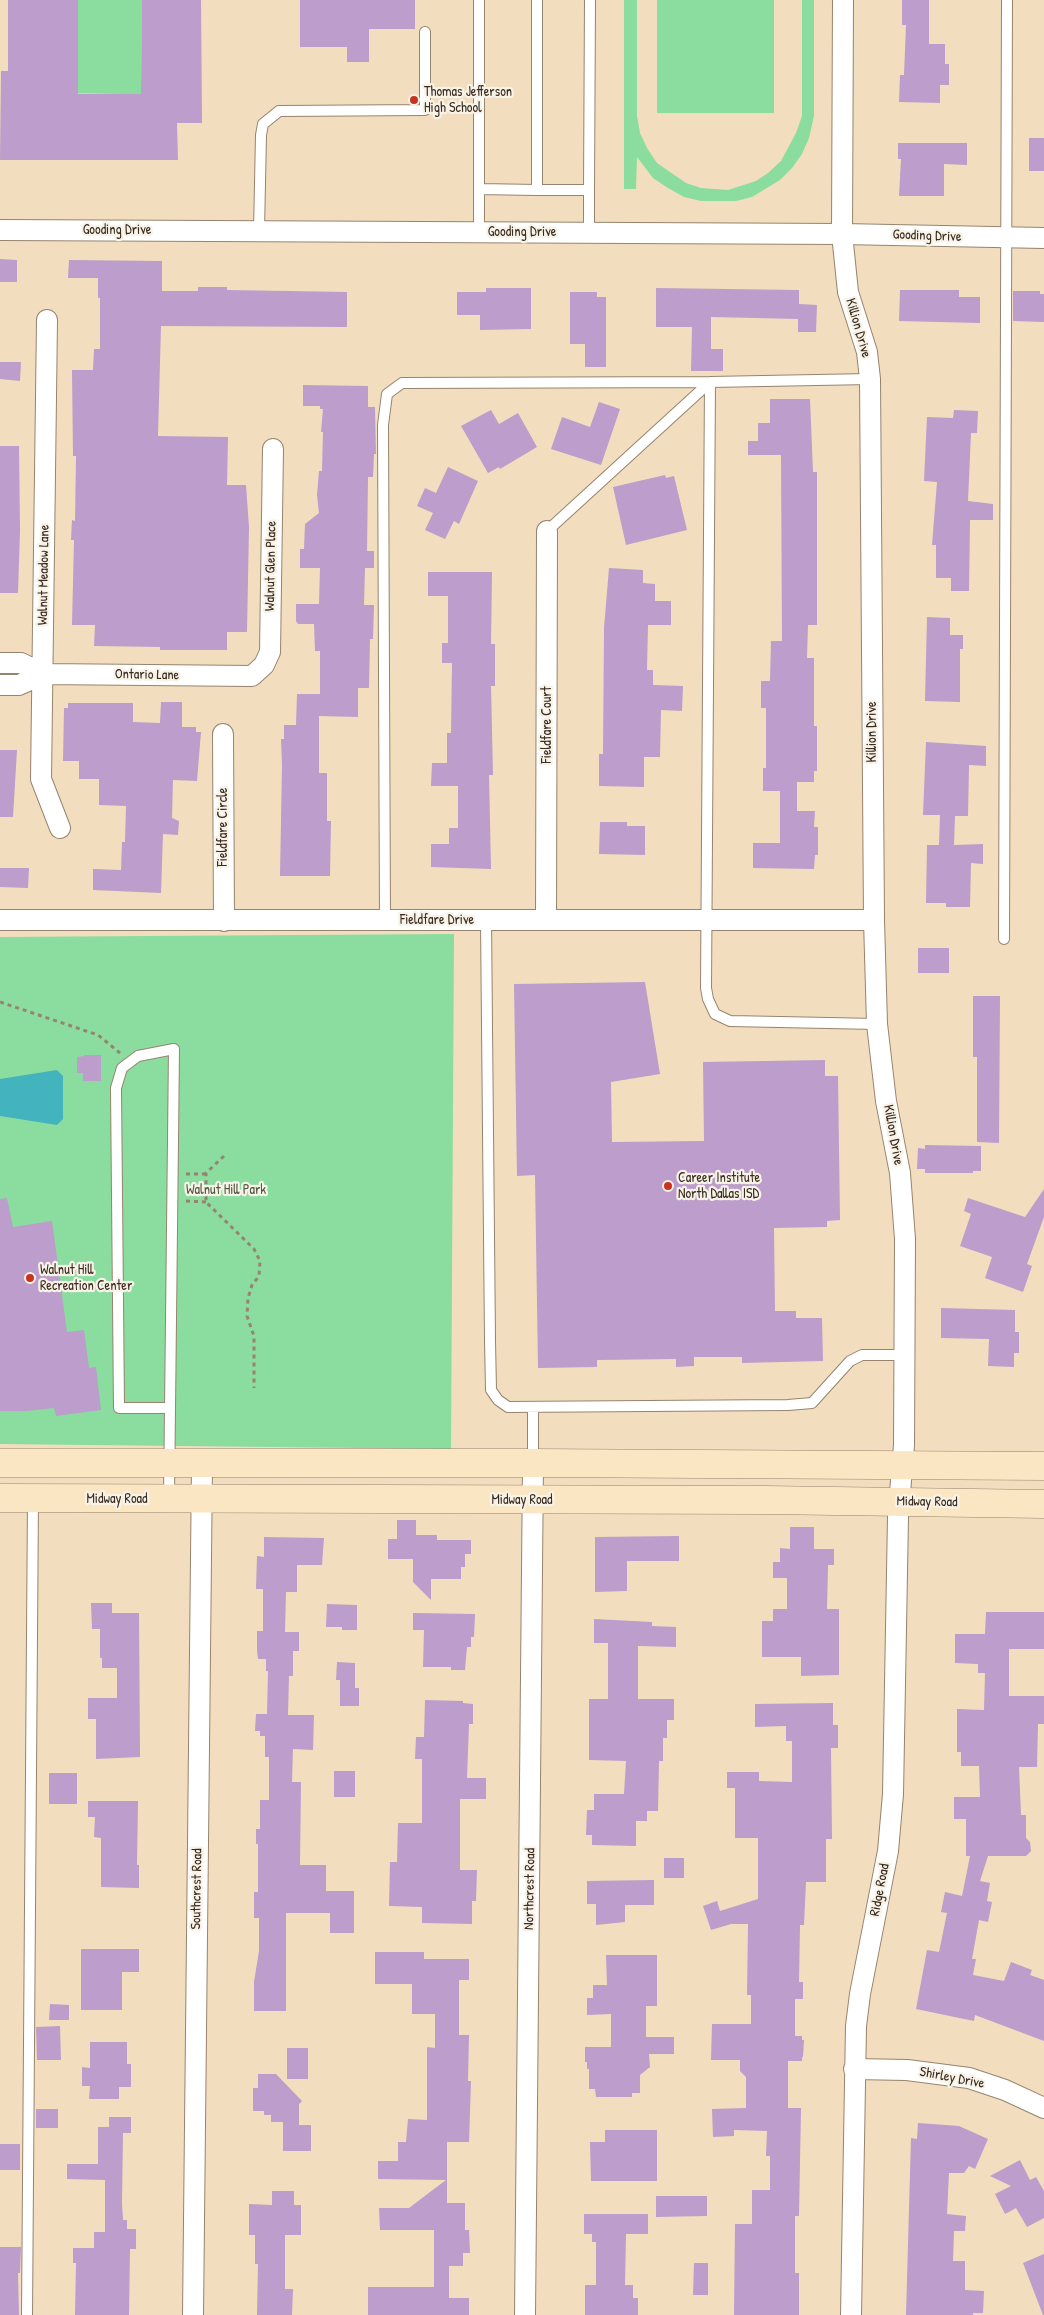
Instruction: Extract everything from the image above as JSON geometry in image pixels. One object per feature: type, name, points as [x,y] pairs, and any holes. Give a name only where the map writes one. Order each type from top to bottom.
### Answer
[{"type":"main road","points":[[0,1463],[533,1462],[1044,1466]]},
{"type":"main road","points":[[625,1463],[625,1500]]},
{"type":"main road","name":"Midway Road","points":[[0,1498],[625,1500],[1044,1504]]},
{"type":"street","name":"Killion Drive","points":[[843,0],[842,234],[848,292],[867,352],[870,379],[874,920],[877,1024],[886,1101],[900,1173],[905,1239],[902,1464]]},
{"type":"street","name":"Gooding Drive","points":[[0,230],[842,234],[1007,239],[1044,238]]},
{"type":"street","name":"Walnut Meadow Lane","points":[[47,320],[42,779],[60,828]]},
{"type":"street","name":"Walnut Glen Place","points":[[252,676],[264,665],[270,652],[273,449]]},
{"type":"street","name":"Fieldfare Court","points":[[546,920],[547,530]]},
{"type":"street","name":"Ontario Lane","points":[[0,663],[21,663],[43,674]]},
{"type":"street","name":"Ontario Lane","points":[[0,685],[19,685],[43,674],[252,676]]},
{"type":"street","name":"Fieldfare Circle","points":[[223,734],[224,921]]},
{"type":"street","name":"Fieldfare Drive","points":[[0,920],[874,920]]},
{"type":"street","name":"Northcrest Road","points":[[525,2315],[533,1462]]},
{"type":"street","name":"Southcrest Road","points":[[193,2315],[202,1463]]},
{"type":"street","name":"Ridge Road","points":[[851,2315],[854,2069],[860,1994],[891,1824],[902,1464]]},
{"type":"street","name":"Shirley Drive","points":[[854,2069],[907,2070],[969,2078],[1005,2090],[1044,2108]]},
{"type":"lane","points":[[479,0],[479,232]]},
{"type":"lane","points":[[537,0],[537,190]]},
{"type":"lane","points":[[589,233],[590,0]]},
{"type":"lane","points":[[1004,939],[1007,0]]},
{"type":"lane","points":[[259,231],[261,135],[263,124],[279,111],[425,110],[425,32]]},
{"type":"lane","points":[[479,189],[589,190]]},
{"type":"lane","points":[[385,921],[383,425],[387,394],[402,383],[710,382],[870,379]]},
{"type":"lane","points":[[547,530],[710,382]]},
{"type":"lane","points":[[710,382],[708,920],[706,988],[708,999],[715,1014],[730,1020],[877,1024]]},
{"type":"lane","points":[[486,920],[491,1390],[498,1400],[508,1407],[788,1405],[812,1403],[850,1360],[862,1354],[904,1355]]},
{"type":"lane","points":[[169,1499],[174,1049],[138,1056],[122,1068],[116,1088],[119,1408],[170,1408]]},
{"type":"lane","points":[[533,1407],[533,1462]]},
{"type":"lane","points":[[27,2315],[33,1498]]},
{"type":"path","points":[[0,1002],[98,1035],[131,1062]]},
{"type":"path","points":[[224,1156],[206,1173],[206,1202],[254,1249],[260,1260],[259,1276],[252,1285],[248,1298],[247,1316],[254,1336],[254,1388]]},
{"type":"green space","points":[[78,0],[142,0],[141,121],[121,94],[49,93]]},
{"type":"green space","points":[[624,0],[637,0],[637,116],[640,133],[647,148],[657,163],[686,183],[701,188],[728,190],[756,181],[768,173],[781,161],[796,133],[802,116],[802,0],[814,0],[814,116],[809,138],[802,154],[780,180],[752,197],[736,201],[701,201],[684,197],[653,178],[637,157],[636,189],[624,189]]},
{"type":"green space","points":[[657,0],[774,0],[774,113],[657,113]]},
{"type":"green space","name":"Walnut Hill Park","points":[[454,934],[451,1449],[0,1444],[0,937]]},
{"type":"water","points":[[57,1070],[63,1076],[63,1119],[57,1125],[0,1116],[0,1079]]},
{"type":"building","points":[[8,0],[78,0],[78,94],[141,94],[142,0],[201,0],[202,123],[177,123],[178,160],[0,160],[1,71],[8,71]]},
{"type":"building","points":[[300,0],[415,0],[415,29],[369,29],[369,62],[347,62],[347,47],[300,47]]},
{"type":"building","points":[[902,0],[929,0],[929,44],[945,44],[945,64],[949,64],[949,85],[940,85],[940,103],[899,102],[900,75],[904,75],[906,25],[902,25]]},
{"type":"building","points":[[1029,138],[1044,138],[1044,171],[1029,171]]},
{"type":"building","points":[[898,143],[967,143],[967,165],[944,164],[944,196],[899,196],[901,159],[898,159]]},
{"type":"building","points":[[0,259],[17,260],[17,282],[0,282]]},
{"type":"building","points":[[69,260],[162,261],[162,291],[198,291],[198,287],[227,287],[227,290],[347,292],[347,327],[161,326],[158,436],[228,437],[227,485],[246,485],[249,527],[247,632],[227,632],[227,650],[160,650],[160,647],[94,646],[95,625],[72,625],[74,540],[71,540],[72,520],[75,521],[76,456],[73,456],[72,370],[93,370],[94,349],[100,349],[100,298],[98,298],[98,278],[68,278]]},
{"type":"building","points":[[486,288],[531,288],[531,329],[480,330],[480,315],[457,315],[457,292],[486,292]]},
{"type":"building","points":[[656,288],[799,290],[799,304],[817,305],[816,332],[798,332],[798,319],[711,317],[711,349],[723,349],[723,371],[691,371],[692,327],[656,327]]},
{"type":"building","points":[[900,290],[959,290],[959,297],[980,297],[980,323],[899,321]]},
{"type":"building","points":[[1013,291],[1040,291],[1040,294],[1044,294],[1044,322],[1013,321]]},
{"type":"building","points":[[570,292],[597,292],[597,297],[606,297],[606,367],[585,367],[585,344],[570,344]]},
{"type":"building","points":[[0,362],[21,362],[20,381],[0,379]]},
{"type":"building","points":[[303,385],[368,386],[368,407],[375,407],[376,454],[374,454],[373,477],[368,477],[367,551],[374,551],[374,568],[365,568],[364,605],[374,605],[373,639],[370,639],[369,688],[358,688],[358,717],[319,716],[319,773],[327,773],[327,821],[331,821],[330,876],[280,876],[281,739],[284,739],[284,725],[296,725],[297,694],[320,694],[320,651],[315,651],[314,624],[298,624],[296,621],[296,604],[319,604],[320,568],[300,568],[300,549],[304,549],[305,524],[319,513],[317,495],[319,471],[322,471],[323,432],[321,432],[323,409],[320,409],[320,406],[303,406]]},
{"type":"building","points":[[770,399],[810,399],[813,472],[817,472],[817,625],[808,625],[807,658],[814,658],[814,726],[817,726],[817,771],[814,771],[814,782],[797,782],[797,811],[815,811],[814,827],[818,827],[818,855],[815,855],[814,869],[753,868],[753,843],[780,843],[780,791],[763,791],[763,768],[766,768],[766,708],[761,708],[761,681],[770,681],[771,641],[782,641],[781,455],[748,455],[748,441],[758,441],[758,423],[770,423]]},
{"type":"building","points":[[599,402],[620,409],[601,465],[551,449],[562,417],[590,427]]},
{"type":"building","points":[[491,410],[499,424],[518,413],[537,447],[500,469],[499,467],[488,473],[461,426]]},
{"type":"building","points":[[954,410],[978,411],[977,433],[971,433],[968,501],[993,504],[993,520],[970,520],[969,591],[951,591],[951,578],[936,578],[936,545],[932,545],[937,482],[924,481],[927,417],[953,418]]},
{"type":"building","points":[[0,446],[19,446],[20,531],[18,593],[0,593]]},
{"type":"building","points":[[448,467],[478,481],[459,524],[454,521],[445,539],[425,530],[433,513],[417,506],[425,488],[436,493]]},
{"type":"building","points":[[665,475],[666,478],[674,476],[687,530],[626,545],[613,487]]},
{"type":"building","points":[[609,568],[643,570],[643,583],[655,584],[655,601],[671,601],[671,625],[648,625],[647,670],[653,670],[653,685],[683,686],[682,711],[661,710],[660,757],[644,757],[644,787],[599,786],[599,754],[603,754],[604,628]]},
{"type":"building","points":[[428,572],[492,572],[491,644],[495,644],[495,686],[491,686],[493,775],[489,775],[491,869],[431,867],[431,844],[449,844],[449,828],[458,828],[458,786],[431,786],[432,763],[447,763],[447,733],[451,733],[452,663],[442,663],[442,643],[448,643],[448,596],[428,596]]},
{"type":"building","points":[[927,617],[950,618],[950,635],[963,635],[963,649],[960,649],[960,702],[925,701]]},
{"type":"building","points":[[161,702],[182,702],[182,727],[196,727],[196,732],[201,732],[197,781],[173,780],[172,818],[179,821],[178,835],[163,834],[161,893],[93,890],[93,869],[121,870],[122,842],[125,842],[126,806],[99,805],[99,779],[79,779],[79,761],[63,761],[64,708],[68,708],[68,703],[133,703],[133,722],[160,723]]},
{"type":"building","points":[[926,742],[986,746],[986,766],[969,765],[968,816],[955,816],[954,845],[983,844],[983,864],[971,863],[970,907],[946,907],[946,903],[926,903],[927,845],[939,845],[940,815],[923,815]]},
{"type":"building","points":[[0,750],[17,750],[13,817],[0,817]]},
{"type":"building","points":[[600,822],[627,822],[627,826],[645,826],[645,855],[599,854]]},
{"type":"building","points":[[0,868],[29,868],[28,888],[0,887]]},
{"type":"building","points":[[918,948],[949,948],[949,973],[918,973]]},
{"type":"building","points":[[645,982],[660,1074],[611,1082],[612,1142],[704,1141],[703,1062],[825,1060],[825,1076],[838,1076],[840,1220],[827,1221],[827,1227],[774,1228],[775,1311],[796,1311],[796,1318],[822,1318],[823,1361],[742,1363],[742,1357],[694,1357],[694,1366],[676,1367],[676,1359],[597,1360],[597,1367],[538,1368],[535,1175],[517,1176],[514,984]]},
{"type":"building","points":[[973,996],[1000,996],[999,1143],[977,1142],[977,1057],[973,1057]]},
{"type":"building","points":[[101,1055],[101,1081],[83,1081],[83,1073],[77,1073],[77,1057]]},
{"type":"building","points":[[925,1145],[981,1146],[981,1171],[973,1171],[973,1173],[925,1173],[925,1169],[917,1169],[918,1148],[925,1149]]},
{"type":"building","points":[[1044,1189],[1044,1217],[1027,1264],[1032,1266],[1023,1292],[985,1278],[992,1257],[960,1246],[971,1214],[964,1211],[968,1198],[1025,1217]]},
{"type":"building","name":"Walnut Hill Recreation Center","points":[[7,1198],[13,1227],[52,1221],[67,1332],[84,1330],[89,1368],[96,1367],[101,1410],[56,1416],[54,1408],[0,1411],[0,1199]]},
{"type":"building","points":[[941,1308],[1015,1310],[1015,1332],[1019,1332],[1019,1353],[1014,1353],[1014,1367],[988,1366],[989,1339],[941,1338]]},
{"type":"building","points":[[397,1520],[416,1520],[416,1535],[437,1535],[437,1540],[471,1540],[471,1554],[465,1554],[465,1567],[461,1567],[461,1579],[431,1579],[431,1600],[413,1582],[413,1559],[388,1559],[388,1539],[397,1539]]},
{"type":"building","points":[[790,1527],[814,1527],[814,1549],[834,1549],[834,1565],[828,1565],[827,1609],[839,1609],[839,1675],[801,1676],[801,1657],[762,1657],[762,1621],[773,1621],[773,1609],[787,1609],[787,1578],[773,1578],[773,1562],[780,1562],[780,1548],[790,1549]]},
{"type":"building","points":[[679,1536],[679,1561],[627,1561],[627,1591],[595,1592],[595,1537]]},
{"type":"building","points":[[264,1537],[324,1538],[322,1565],[297,1565],[297,1592],[286,1592],[285,1632],[299,1632],[299,1651],[293,1651],[293,1676],[289,1676],[288,1715],[314,1715],[313,1750],[293,1749],[292,1782],[301,1782],[300,1865],[326,1865],[326,1891],[354,1891],[354,1933],[330,1933],[330,1913],[286,1913],[286,2011],[254,2011],[254,1982],[259,1951],[259,1918],[254,1918],[254,1892],[258,1892],[258,1844],[256,1844],[256,1829],[260,1829],[260,1800],[269,1800],[269,1757],[265,1757],[265,1736],[260,1736],[260,1731],[255,1731],[256,1714],[267,1714],[268,1671],[266,1671],[266,1659],[258,1659],[257,1650],[257,1631],[263,1631],[263,1589],[256,1589],[257,1556],[264,1557]]},
{"type":"building","points":[[91,1603],[112,1603],[112,1613],[139,1613],[140,1757],[96,1759],[96,1719],[88,1719],[88,1698],[117,1698],[117,1668],[102,1668],[100,1629],[92,1629]]},
{"type":"building","points":[[327,1604],[357,1605],[357,1630],[342,1630],[342,1627],[326,1627]]},
{"type":"building","points":[[986,1612],[1044,1612],[1044,1649],[1009,1649],[1009,1696],[1044,1696],[1044,1724],[1038,1724],[1037,1767],[1019,1767],[1021,1815],[1026,1815],[1026,1838],[1030,1842],[1031,1851],[1026,1856],[988,1856],[980,1881],[990,1883],[987,1901],[992,1902],[988,1922],[979,1920],[972,1959],[976,1959],[973,1975],[1004,1981],[1011,1962],[1032,1970],[1030,1975],[1044,1980],[1044,2041],[975,2015],[974,2021],[916,2009],[927,1950],[939,1952],[947,1913],[941,1912],[945,1892],[962,1896],[970,1856],[966,1856],[966,1819],[954,1819],[954,1797],[980,1797],[979,1766],[961,1766],[961,1752],[957,1752],[957,1709],[984,1710],[985,1673],[978,1673],[978,1664],[955,1663],[955,1634],[985,1634]]},
{"type":"building","points":[[413,1613],[475,1614],[474,1637],[471,1637],[471,1647],[467,1647],[465,1670],[451,1670],[451,1667],[423,1667],[424,1630],[413,1630]]},
{"type":"building","points":[[594,1619],[652,1622],[652,1626],[676,1627],[676,1647],[638,1646],[638,1699],[674,1699],[674,1720],[667,1720],[667,1738],[663,1738],[663,1761],[659,1761],[658,1811],[647,1811],[647,1821],[636,1821],[636,1846],[592,1845],[592,1835],[586,1835],[587,1810],[594,1810],[594,1794],[624,1794],[626,1761],[589,1760],[589,1699],[608,1699],[608,1643],[594,1643]]},
{"type":"building","points":[[337,1662],[355,1663],[355,1688],[359,1688],[359,1706],[340,1706],[340,1680],[336,1680]]},
{"type":"building","points":[[425,1700],[463,1701],[463,1703],[473,1704],[473,1724],[469,1724],[467,1778],[486,1778],[486,1799],[460,1799],[460,1870],[477,1870],[476,1901],[472,1901],[472,1924],[422,1923],[422,1907],[389,1906],[390,1862],[397,1862],[398,1823],[422,1823],[422,1759],[415,1759],[416,1737],[424,1737]]},
{"type":"building","points":[[833,1703],[833,1725],[838,1725],[838,1748],[831,1748],[832,1839],[826,1839],[826,1882],[806,1882],[804,1925],[800,1925],[799,1982],[803,1982],[803,1999],[795,1999],[795,2036],[802,2036],[802,2040],[804,2040],[803,2057],[802,2061],[788,2061],[788,2108],[801,2108],[799,2216],[795,2216],[795,2273],[799,2273],[799,2315],[734,2315],[735,2224],[752,2224],[752,2190],[770,2190],[770,2156],[766,2156],[767,2131],[734,2130],[734,2136],[713,2137],[712,2109],[746,2108],[746,2077],[740,2071],[740,2060],[711,2060],[712,2024],[751,2024],[751,1995],[747,1995],[748,1924],[731,1924],[711,1930],[703,1906],[717,1901],[720,1911],[758,1899],[758,1838],[735,1838],[735,1788],[727,1788],[727,1772],[759,1772],[759,1781],[792,1782],[792,1741],[786,1741],[786,1726],[755,1727],[755,1704]]},
{"type":"building","points":[[334,1771],[355,1771],[355,1797],[334,1797]]},
{"type":"building","points":[[49,1773],[77,1773],[77,1804],[49,1804]]},
{"type":"building","points":[[88,1801],[138,1801],[137,1865],[139,1865],[139,1888],[101,1887],[101,1838],[94,1837],[95,1817],[88,1817]]},
{"type":"building","points":[[664,1858],[684,1858],[684,1878],[664,1878]]},
{"type":"building","points":[[654,1880],[654,1905],[625,1905],[625,1922],[596,1925],[596,1904],[587,1904],[587,1881]]},
{"type":"building","points":[[81,1949],[139,1949],[139,1972],[122,1972],[122,2010],[81,2010]]},
{"type":"building","points":[[375,1952],[424,1952],[424,1959],[469,1959],[469,1980],[459,1980],[459,2035],[469,2035],[468,2081],[471,2081],[469,2142],[447,2142],[447,2203],[465,2203],[465,2230],[469,2230],[470,2253],[463,2253],[463,2266],[449,2266],[449,2298],[469,2298],[469,2315],[368,2315],[368,2287],[434,2287],[434,2230],[380,2230],[379,2208],[409,2208],[446,2180],[378,2179],[378,2161],[398,2161],[398,2142],[406,2142],[408,2119],[427,2120],[427,2047],[435,2048],[435,2014],[412,2014],[412,1984],[375,1984]]},
{"type":"building","points":[[606,1955],[657,1955],[657,2006],[646,2006],[646,2037],[674,2037],[674,2054],[649,2054],[650,2067],[640,2075],[640,2093],[632,2093],[632,2097],[596,2097],[595,2089],[589,2089],[589,2069],[587,2069],[587,2062],[585,2062],[585,2047],[611,2047],[611,2014],[587,2015],[587,1998],[593,1998],[593,1985],[607,1985]]},
{"type":"building","points":[[50,2004],[69,2005],[69,2020],[49,2020]]},
{"type":"building","points":[[60,2026],[61,2060],[37,2060],[36,2027]]},
{"type":"building","points":[[90,2042],[127,2042],[127,2064],[131,2064],[131,2087],[119,2087],[119,2099],[89,2099],[90,2086],[82,2086],[82,2067],[90,2068]]},
{"type":"building","points":[[287,2048],[308,2048],[308,2079],[287,2079]]},
{"type":"building","points":[[258,2074],[276,2074],[302,2101],[299,2104],[299,2125],[311,2125],[311,2151],[283,2151],[283,2122],[271,2122],[271,2115],[264,2115],[264,2111],[253,2111],[253,2088],[258,2088]]},
{"type":"building","points":[[36,2109],[58,2109],[58,2128],[36,2128]]},
{"type":"building","points":[[109,2117],[131,2117],[131,2133],[123,2133],[122,2203],[123,2220],[127,2220],[127,2229],[136,2229],[136,2249],[130,2249],[129,2315],[75,2315],[76,2263],[73,2263],[73,2248],[94,2248],[94,2232],[105,2232],[105,2180],[67,2179],[67,2164],[98,2164],[98,2127],[109,2127]]},
{"type":"building","points":[[918,2123],[959,2126],[988,2139],[975,2169],[969,2166],[964,2173],[949,2173],[947,2214],[966,2216],[965,2231],[954,2231],[953,2261],[965,2261],[965,2290],[984,2291],[983,2313],[973,2313],[973,2315],[906,2315],[911,2138],[917,2139]]},
{"type":"building","points":[[605,2130],[657,2130],[657,2181],[591,2181],[590,2142],[605,2142]]},
{"type":"building","points":[[0,2144],[20,2144],[20,2170],[0,2170]]},
{"type":"building","points":[[1020,2160],[1030,2180],[1036,2177],[1044,2191],[1044,2218],[1027,2227],[1016,2208],[1005,2214],[995,2194],[1011,2186],[990,2176]]},
{"type":"building","points":[[272,2191],[294,2191],[294,2205],[301,2205],[301,2235],[285,2235],[285,2289],[293,2289],[292,2315],[257,2315],[258,2264],[255,2264],[255,2235],[249,2235],[249,2204],[272,2205]]},
{"type":"building","points":[[656,2196],[707,2196],[707,2216],[656,2217]]},
{"type":"building","points":[[584,2214],[648,2214],[648,2234],[626,2234],[625,2285],[633,2285],[633,2298],[638,2298],[638,2315],[585,2315],[585,2285],[596,2285],[596,2242],[592,2242],[592,2234],[584,2234]]},
{"type":"building","points":[[0,2247],[21,2247],[20,2273],[18,2273],[19,2315],[0,2315]]},
{"type":"building","points":[[1044,2254],[1044,2315],[1043,2315],[1023,2263]]},
{"type":"building","points":[[694,2263],[708,2263],[708,2295],[693,2295]]},
{"type":"place","name":"Thomas Jefferson High School","points":[[414,100]]},
{"type":"place","name":"Career Institute North Dallas ISD","points":[[668,1186]]},
{"type":"place","name":"Walnut Hill Recreation Center","points":[[30,1278]]}]
